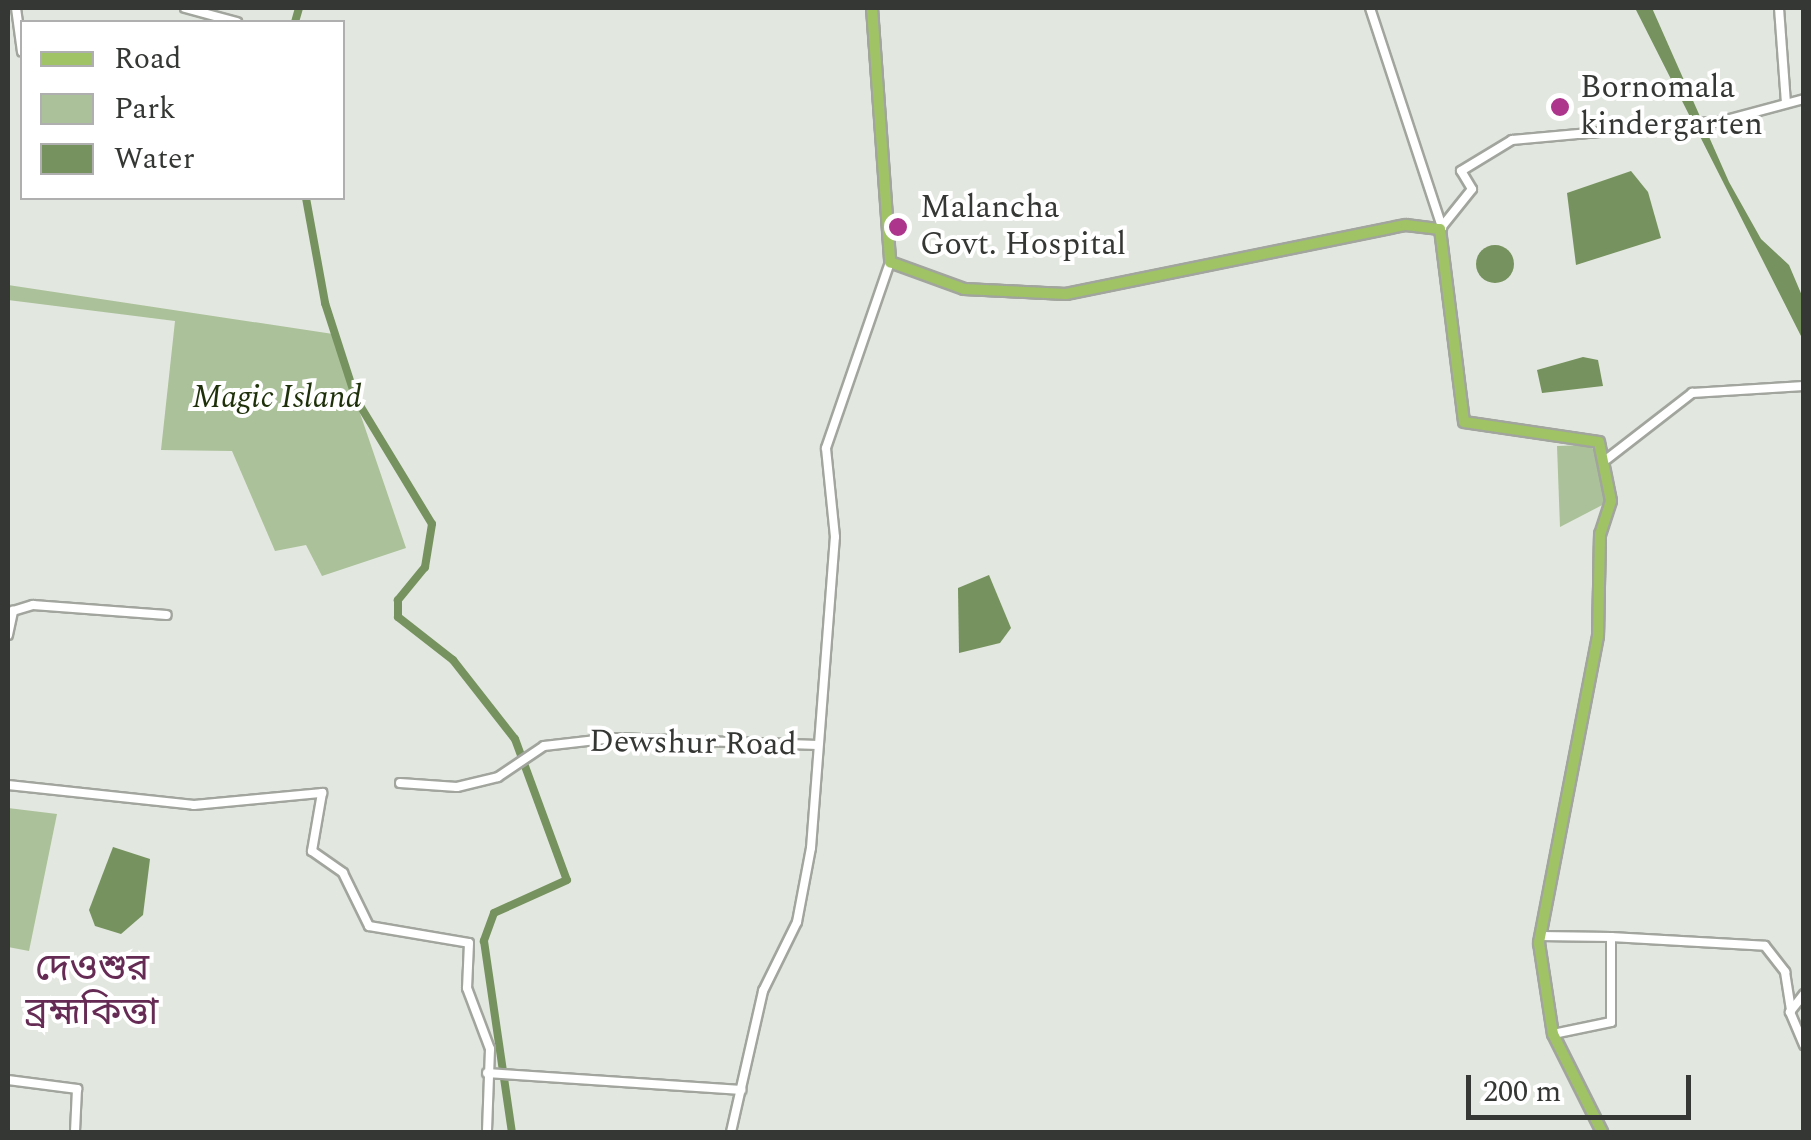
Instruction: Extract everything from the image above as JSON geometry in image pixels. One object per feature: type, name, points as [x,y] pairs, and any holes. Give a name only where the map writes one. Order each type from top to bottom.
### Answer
[{"type":"main road","points":[[872,8],[890,262],[964,289],[1066,294],[1406,225],[1441,228],[1464,422],[1599,442],[1607,459],[1598,636],[1540,936],[1541,996],[1554,1034],[1602,1132]]},
{"type":"street","points":[[16,8],[20,37]]},
{"type":"street","points":[[185,8],[230,20]]},
{"type":"street","points":[[1376,8],[1441,228]]},
{"type":"street","points":[[1779,8],[1786,103]]},
{"type":"street","points":[[1441,228],[1472,189],[1461,171],[1512,140],[1545,130],[1658,128],[1722,121],[1804,99]]},
{"type":"street","points":[[730,1132],[763,991],[797,922],[818,746],[836,537],[826,448],[890,262]]},
{"type":"street","points":[[1607,459],[1692,393],[1804,386]]},
{"type":"street","points":[[8,635],[13,611],[33,605],[167,616]]},
{"type":"street","name":"Dewshur Road","points":[[400,783],[457,787],[498,777],[544,746],[614,738],[818,746]]},
{"type":"street","points":[[8,786],[194,804],[322,792],[312,851],[343,873],[369,926],[399,935],[469,943],[467,988],[490,1049],[487,1132]]},
{"type":"street","points":[[1540,936],[1765,946],[1785,972],[1790,1011],[1804,1046]]},
{"type":"street","points":[[1554,1034],[1611,1022],[1611,937]]},
{"type":"street","points":[[1790,1011],[1804,994]]},
{"type":"street","points":[[487,1074],[741,1090]]},
{"type":"street","points":[[8,1080],[76,1089],[75,1132]]},
{"type":"green space","name":"Magic Island","points":[[8,285],[333,334],[406,548],[322,576],[306,545],[275,551],[232,451],[161,450],[175,321],[8,300]]},
{"type":"green space","points":[[1586,445],[1597,451],[1610,501],[1560,527],[1557,446]]},
{"type":"green space","points":[[8,808],[57,814],[29,951],[8,947]]},
{"type":"water","points":[[1635,8],[1652,8],[1729,182],[1761,239],[1789,265],[1803,298],[1803,340]]},
{"type":"water","points":[[1631,171],[1648,192],[1661,238],[1576,265],[1567,193]]},
{"type":"water","points":[[1495,245],[1508,251],[1514,264],[1508,277],[1495,283],[1482,277],[1476,264],[1482,251]]},
{"type":"water","points":[[1583,357],[1598,360],[1603,386],[1542,393],[1537,370]]},
{"type":"water","points":[[989,575],[1011,628],[1000,643],[959,653],[958,588]]},
{"type":"water","points":[[113,847],[150,859],[143,915],[121,934],[95,926],[89,910]]},
{"type":"waterway","points":[[296,20],[299,8]]},
{"type":"waterway","points":[[306,200],[325,303],[356,399],[432,524],[425,567],[398,600],[398,617],[453,660],[515,739],[567,880],[494,913],[484,941],[512,1132]]},
{"type":"place","name":"Bornomala kindergarten","points":[[1560,107]]},
{"type":"place","name":"Malancha Govt. Hospital","points":[[898,227]]},
{"type":"district","name":"দেওশুর ব্রহ্মকিত্তা","points":[[92,992]]}]
